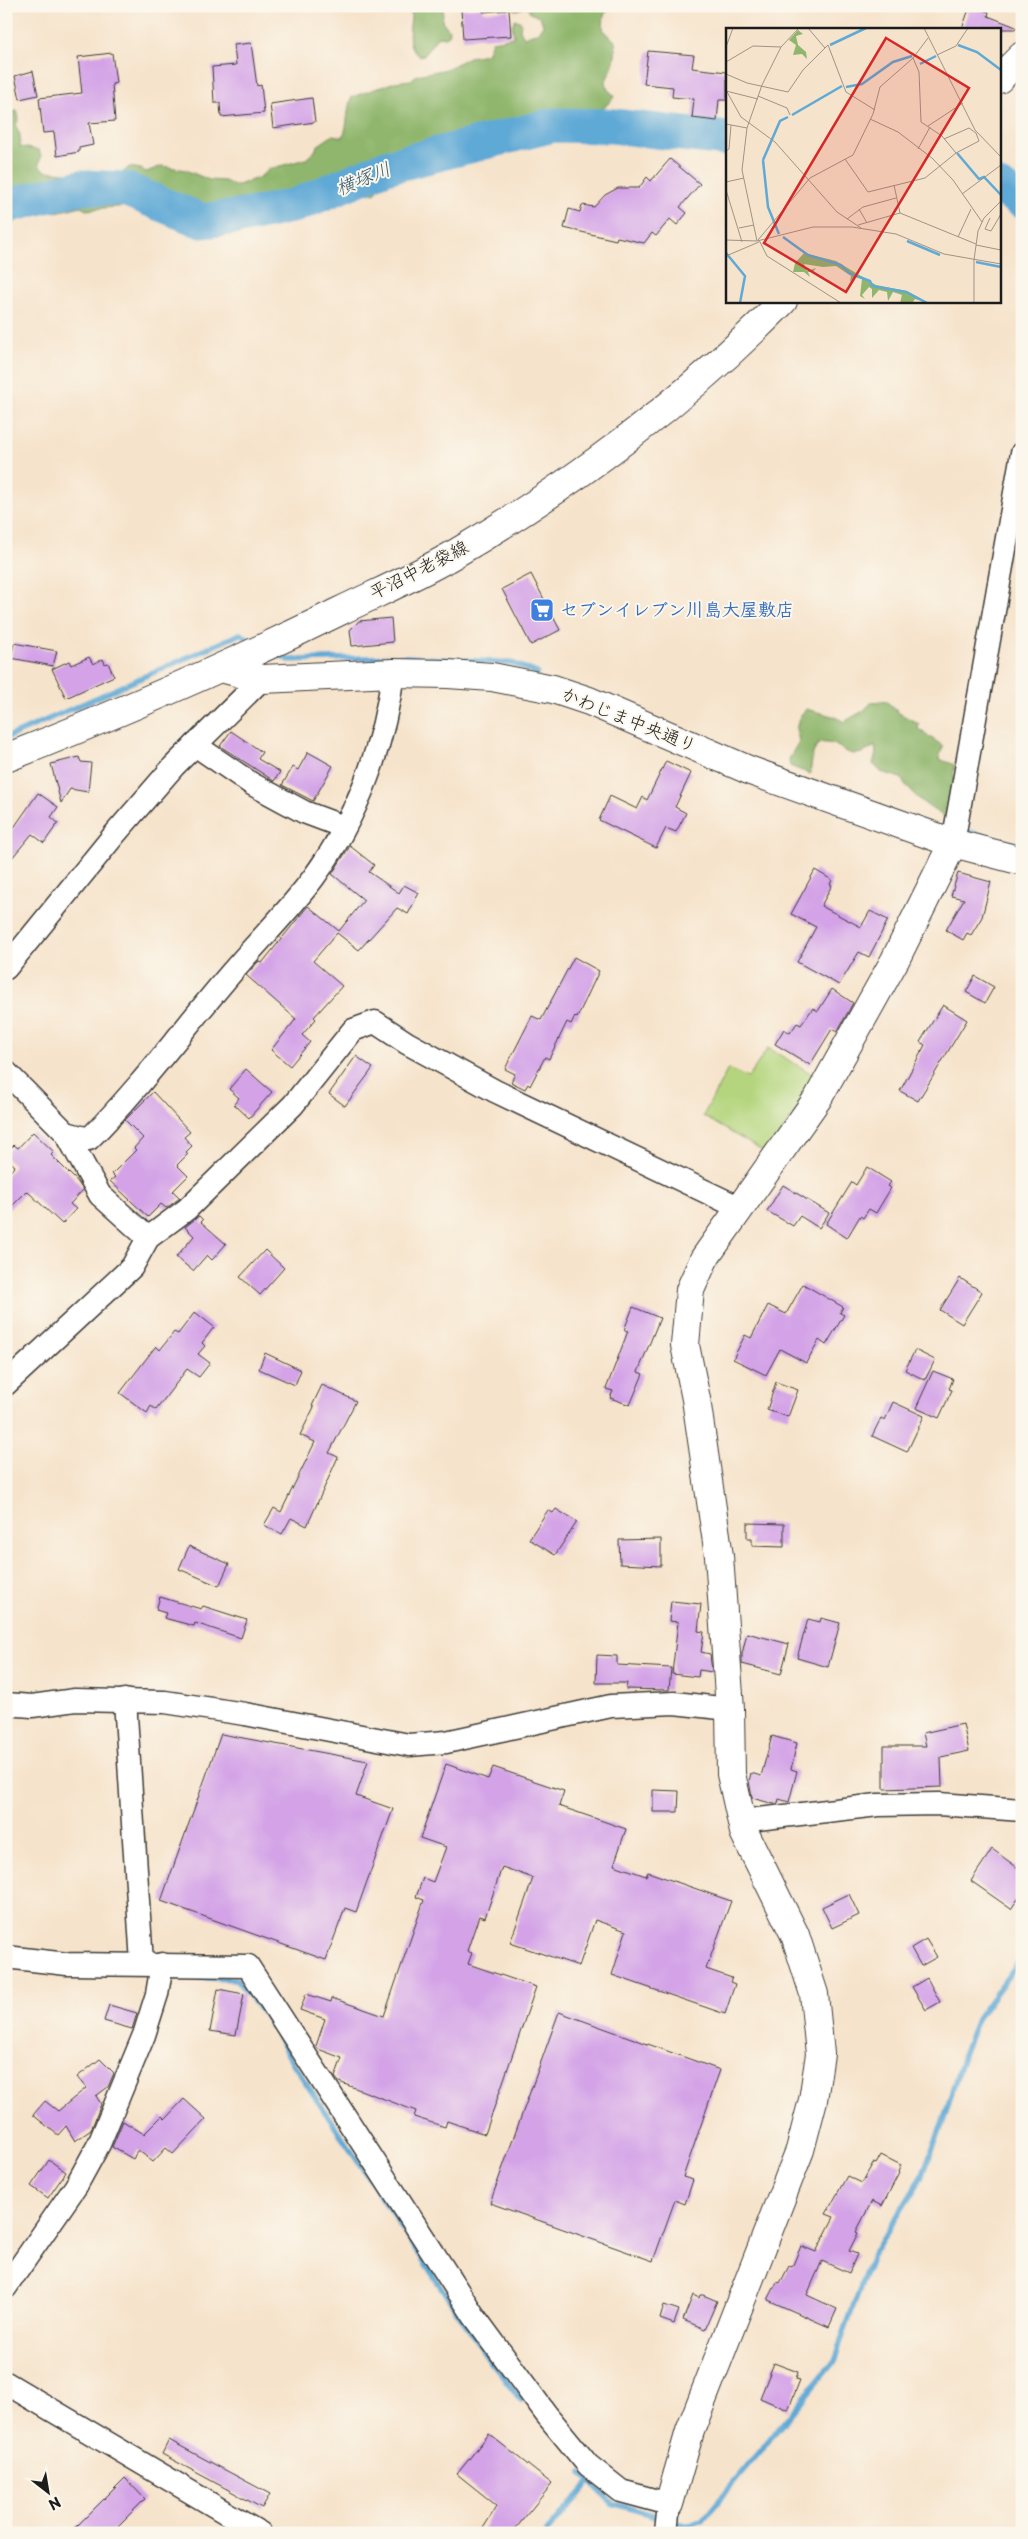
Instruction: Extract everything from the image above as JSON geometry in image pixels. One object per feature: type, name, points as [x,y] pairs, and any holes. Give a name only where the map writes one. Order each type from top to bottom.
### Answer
[{"type":"street","points":[[1000,78],[1022,56]]},
{"type":"street","name":"平沼中老袋線","points":[[6,758],[109,718],[221,668],[448,558],[526,510],[657,415],[756,328],[782,302]]},
{"type":"street","points":[[666,2533],[669,2504],[690,2431],[800,2150],[814,2100],[820,2054],[814,1994],[795,1935],[744,1832],[731,1774],[730,1709],[719,1556],[696,1398],[685,1345],[690,1290],[704,1259],[818,1098],[895,960],[953,843],[1022,453]]},
{"type":"street","name":"かわじま中央通り","points":[[221,668],[262,679],[393,674],[492,677],[553,689],[589,701],[752,771],[953,843],[1022,861]]},
{"type":"street","points":[[66,1133],[89,1140],[126,1102],[232,972],[314,876],[344,827],[376,753],[393,674]]},
{"type":"street","points":[[6,968],[115,834],[195,746],[262,679]]},
{"type":"street","points":[[195,746],[252,784],[304,812],[344,827]]},
{"type":"street","points":[[6,1384],[132,1267],[148,1238],[187,1209],[293,1105],[353,1030],[375,1022],[407,1043],[495,1091],[740,1208]]},
{"type":"street","points":[[6,1072],[66,1133],[100,1195],[148,1238]]},
{"type":"street","points":[[6,1704],[32,1706],[75,1700],[165,1702],[245,1714],[409,1745],[446,1742],[610,1706],[674,1703],[730,1709]]},
{"type":"street","points":[[6,2287],[76,2186],[99,2144],[144,2035],[157,1994],[152,1963],[125,1700]]},
{"type":"street","points":[[741,1821],[878,1804],[939,1804],[1022,1810]]},
{"type":"street","points":[[6,1957],[67,1964],[152,1963],[248,1966],[474,2316],[546,2414],[588,2464],[621,2491],[669,2504]]},
{"type":"street","points":[[6,2383],[260,2533]]},
{"type":"green space","points":[[411,6],[444,6],[442,21],[450,34],[446,37],[438,36],[424,55],[419,56],[411,46],[409,33]]},
{"type":"green space","points":[[502,6],[612,6],[604,15],[603,29],[615,41],[614,62],[605,82],[608,90],[615,96],[602,110],[601,116],[605,120],[598,130],[591,130],[582,122],[575,134],[520,141],[486,156],[476,155],[450,167],[435,163],[419,171],[405,169],[392,174],[374,194],[353,191],[339,195],[319,206],[309,209],[293,201],[281,204],[278,222],[270,225],[246,227],[194,225],[167,211],[144,207],[114,207],[86,210],[81,206],[57,212],[48,210],[44,203],[30,206],[12,225],[6,227],[6,183],[10,181],[8,172],[12,162],[6,142],[6,113],[17,111],[19,117],[16,126],[20,135],[20,147],[39,150],[41,156],[39,165],[45,171],[117,178],[129,167],[146,172],[162,166],[186,170],[209,180],[225,181],[236,186],[260,177],[269,169],[306,159],[315,151],[317,146],[333,135],[343,137],[352,97],[395,82],[411,80],[417,75],[447,69],[469,57],[487,54],[492,41],[514,37],[512,25],[515,19],[521,22],[520,30],[524,37],[538,32],[543,25],[540,16],[531,14],[527,7],[516,10],[511,7]]},
{"type":"green space","points":[[886,701],[899,713],[919,724],[918,729],[943,746],[939,759],[955,765],[953,777],[961,779],[950,819],[922,802],[901,778],[881,772],[873,764],[876,753],[875,746],[857,754],[835,745],[819,743],[813,753],[810,774],[790,766],[789,759],[799,741],[796,729],[800,716],[806,709],[836,717],[844,722],[863,711],[872,702]]},
{"type":"green space","points":[[768,1048],[817,1077],[768,1154],[703,1116],[728,1069],[748,1078]]},
{"type":"building","points":[[970,6],[989,12],[988,16],[1016,27],[1016,29],[1000,28],[962,28]]},
{"type":"building","points":[[483,7],[483,12],[509,10],[511,36],[463,39],[461,9]]},
{"type":"building","points":[[251,43],[257,86],[261,85],[264,113],[221,117],[220,103],[214,103],[212,67],[236,65],[234,45]]},
{"type":"building","points":[[648,51],[694,55],[692,68],[726,72],[726,100],[719,100],[717,121],[692,118],[694,99],[672,97],[673,87],[644,84]]},
{"type":"building","points":[[112,53],[116,83],[112,84],[115,121],[89,123],[93,145],[79,148],[79,152],[57,156],[54,132],[43,133],[39,98],[82,93],[78,57]]},
{"type":"building","points":[[33,71],[38,95],[20,99],[15,76]]},
{"type":"building","points":[[312,98],[315,122],[273,128],[270,104]]},
{"type":"building","points":[[670,159],[700,184],[680,207],[687,213],[677,225],[670,219],[656,236],[652,233],[644,243],[617,237],[616,240],[564,228],[569,209],[580,212],[582,205],[594,207],[605,195],[618,188],[639,188],[647,177],[651,181]]},
{"type":"building","points":[[531,574],[560,630],[531,645],[502,589]]},
{"type":"building","points":[[391,618],[393,642],[352,646],[350,630],[359,621]]},
{"type":"building","points":[[14,643],[57,651],[53,666],[11,658]]},
{"type":"building","points":[[89,657],[93,664],[103,659],[105,664],[108,663],[114,676],[66,698],[52,669],[69,661],[71,665]]},
{"type":"building","points":[[231,731],[262,752],[258,759],[280,772],[274,781],[220,746]]},
{"type":"building","points":[[308,752],[333,766],[313,801],[282,785],[293,767],[298,770]]},
{"type":"building","points":[[79,757],[81,762],[91,763],[88,792],[70,789],[61,803],[51,764]]},
{"type":"building","points":[[666,761],[691,773],[675,807],[686,813],[676,832],[666,828],[656,848],[599,820],[610,796],[637,809],[643,797],[647,800]]},
{"type":"building","points":[[38,793],[58,807],[51,817],[58,823],[44,843],[32,834],[6,865],[6,839]]},
{"type":"building","points":[[350,846],[374,865],[369,872],[399,893],[404,885],[419,893],[408,914],[397,908],[359,950],[337,933],[313,961],[342,986],[314,1017],[316,1019],[302,1035],[310,1042],[290,1066],[271,1050],[296,1019],[246,975],[259,961],[262,963],[308,906],[339,931],[364,900],[332,874]]},
{"type":"building","points":[[815,870],[832,880],[830,884],[832,885],[821,906],[861,927],[870,911],[888,920],[869,957],[859,952],[839,985],[797,962],[816,927],[791,914]]},
{"type":"building","points":[[958,873],[991,882],[982,917],[971,935],[967,933],[963,940],[946,930],[964,899],[951,896]]},
{"type":"building","points":[[574,957],[599,971],[577,1018],[575,1016],[571,1024],[567,1022],[549,1059],[545,1057],[530,1086],[528,1084],[525,1089],[511,1082],[515,1074],[505,1069],[532,1016],[541,1020]]},
{"type":"building","points":[[975,976],[994,987],[985,1003],[966,992]]},
{"type":"building","points":[[832,989],[853,1003],[837,1032],[832,1029],[810,1065],[775,1044],[784,1029],[790,1033],[797,1023],[801,1025],[813,1008],[818,1011]]},
{"type":"building","points":[[943,1005],[967,1020],[918,1101],[900,1091],[925,1045],[920,1042]]},
{"type":"building","points":[[356,1056],[373,1068],[345,1106],[329,1094]]},
{"type":"building","points":[[246,1069],[272,1092],[249,1118],[234,1104],[239,1098],[229,1089]]},
{"type":"building","points":[[153,1092],[190,1132],[184,1137],[192,1146],[186,1152],[188,1154],[177,1165],[188,1176],[173,1191],[180,1198],[166,1208],[161,1204],[148,1217],[110,1181],[115,1177],[112,1174],[136,1150],[134,1148],[143,1138],[125,1120]]},
{"type":"building","points":[[33,1132],[54,1152],[51,1155],[77,1181],[83,1190],[70,1204],[76,1209],[62,1224],[27,1191],[6,1212],[6,1176],[15,1166],[6,1158],[6,1153],[14,1145],[18,1148]]},
{"type":"building","points":[[867,1167],[891,1182],[888,1186],[891,1188],[876,1213],[869,1209],[863,1218],[860,1216],[847,1238],[826,1224],[852,1182],[856,1185]]},
{"type":"building","points":[[783,1185],[829,1213],[819,1228],[800,1216],[793,1226],[767,1211]]},
{"type":"building","points":[[199,1216],[203,1220],[201,1222],[226,1244],[212,1260],[207,1255],[193,1271],[176,1257],[194,1236],[185,1227]]},
{"type":"building","points":[[265,1250],[284,1268],[260,1295],[240,1277]]},
{"type":"building","points":[[960,1278],[982,1292],[962,1324],[940,1310]]},
{"type":"building","points":[[803,1284],[843,1307],[840,1313],[844,1315],[826,1345],[819,1340],[806,1363],[780,1349],[766,1375],[733,1359],[745,1335],[751,1338],[768,1305],[786,1314]]},
{"type":"building","points":[[633,1307],[660,1318],[638,1372],[643,1374],[630,1405],[610,1398],[613,1391],[606,1389],[628,1331],[624,1330]]},
{"type":"building","points":[[195,1312],[214,1327],[202,1343],[205,1346],[198,1354],[210,1363],[199,1377],[187,1369],[156,1410],[151,1406],[147,1413],[120,1393],[156,1346],[160,1350],[174,1332],[178,1334]]},
{"type":"building","points":[[915,1350],[935,1360],[925,1380],[905,1370]]},
{"type":"building","points":[[265,1353],[301,1370],[295,1385],[259,1369]]},
{"type":"building","points":[[933,1371],[953,1379],[949,1389],[952,1390],[939,1418],[916,1408]]},
{"type":"building","points":[[776,1382],[798,1390],[788,1417],[767,1410]]},
{"type":"building","points":[[322,1385],[356,1401],[329,1453],[338,1457],[307,1526],[291,1518],[282,1534],[264,1525],[274,1508],[281,1512],[315,1442],[300,1435],[314,1407],[312,1406]]},
{"type":"building","points":[[893,1402],[924,1416],[907,1452],[872,1436],[881,1418],[885,1420]]},
{"type":"building","points":[[556,1509],[577,1522],[555,1555],[529,1539],[548,1510],[553,1513]]},
{"type":"building","points":[[747,1523],[784,1524],[784,1547],[752,1546],[752,1539],[747,1539]]},
{"type":"building","points":[[661,1539],[661,1566],[620,1564],[619,1540]]},
{"type":"building","points":[[189,1546],[229,1564],[219,1586],[179,1569]]},
{"type":"building","points":[[160,1597],[201,1609],[203,1606],[247,1620],[241,1638],[195,1623],[194,1626],[164,1618],[166,1613],[156,1610]]},
{"type":"building","points":[[671,1601],[701,1604],[698,1631],[704,1632],[701,1652],[710,1654],[712,1672],[699,1670],[698,1677],[672,1674],[678,1622],[669,1621]]},
{"type":"building","points":[[821,1618],[840,1623],[828,1667],[797,1658],[808,1619],[820,1622]]},
{"type":"building","points":[[747,1633],[789,1644],[781,1674],[742,1664],[742,1654]]},
{"type":"building","points":[[597,1655],[617,1656],[617,1665],[671,1668],[669,1690],[626,1689],[627,1683],[596,1683]]},
{"type":"building","points":[[963,1724],[969,1751],[941,1757],[942,1787],[884,1789],[884,1746],[926,1746],[923,1733]]},
{"type":"building","points":[[221,1734],[368,1761],[356,1796],[393,1809],[356,1912],[345,1908],[326,1960],[161,1901]]},
{"type":"building","points":[[772,1736],[797,1743],[791,1769],[797,1771],[789,1802],[779,1799],[778,1803],[774,1804],[752,1798],[749,1781],[751,1773],[761,1776]]},
{"type":"building","points":[[446,1764],[488,1779],[493,1767],[564,1791],[559,1806],[626,1829],[614,1865],[646,1876],[648,1872],[731,1901],[706,1969],[732,1978],[730,1982],[735,1984],[725,2014],[612,1975],[626,1931],[595,1920],[579,1966],[510,1943],[533,1878],[502,1867],[485,1918],[479,1916],[467,1951],[472,1953],[468,1964],[536,1987],[485,2134],[447,2121],[445,2127],[414,2117],[416,2111],[339,2082],[335,2077],[342,2058],[318,2049],[316,2046],[325,2019],[300,2010],[306,1994],[331,2002],[332,1998],[384,2016],[424,1900],[416,1897],[423,1878],[433,1882],[446,1847],[420,1838]]},
{"type":"building","points":[[653,1790],[679,1791],[678,1812],[653,1812]]},
{"type":"building","points":[[992,1849],[1022,1871],[1022,1893],[1011,1909],[971,1881]]},
{"type":"building","points":[[849,1894],[859,1915],[832,1928],[822,1907]]},
{"type":"building","points":[[926,1939],[937,1957],[921,1966],[911,1948]]},
{"type":"building","points":[[927,1978],[940,2002],[926,2010],[912,1987]]},
{"type":"building","points":[[218,1989],[244,1994],[236,2035],[210,2031]]},
{"type":"building","points":[[109,2005],[137,2013],[132,2029],[104,2021]]},
{"type":"building","points":[[559,2012],[720,2070],[683,2177],[693,2180],[685,2204],[675,2200],[653,2261],[490,2203]]},
{"type":"building","points":[[100,2059],[114,2073],[108,2087],[96,2096],[101,2104],[91,2130],[75,2141],[66,2126],[58,2135],[33,2115],[45,2101],[58,2111],[86,2088],[77,2077]]},
{"type":"building","points":[[184,2099],[206,2119],[173,2154],[166,2148],[153,2162],[138,2150],[133,2159],[112,2147],[123,2121],[144,2134],[162,2116],[165,2119]]},
{"type":"building","points":[[881,2155],[901,2165],[899,2173],[882,2206],[872,2201],[856,2232],[858,2233],[849,2251],[857,2254],[849,2273],[822,2261],[807,2295],[837,2309],[829,2327],[768,2300],[777,2282],[780,2283],[789,2266],[792,2267],[801,2246],[816,2252],[834,2217],[826,2214],[847,2176],[862,2183],[873,2163],[876,2164]]},
{"type":"building","points":[[49,2160],[66,2172],[48,2198],[31,2186]]},
{"type":"building","points":[[693,2295],[699,2298],[700,2295],[703,2295],[717,2301],[705,2329],[683,2320]]},
{"type":"building","points":[[664,2305],[679,2310],[674,2324],[660,2319]]},
{"type":"building","points":[[774,2363],[798,2372],[796,2379],[800,2380],[788,2410],[760,2398]]},
{"type":"building","points":[[489,2434],[552,2484],[512,2533],[480,2533],[497,2506],[457,2474]]},
{"type":"building","points":[[169,2440],[270,2494],[262,2508],[162,2454]]},
{"type":"building","points":[[125,2478],[145,2499],[111,2533],[70,2533]]},
{"type":"waterway","name":"横塚川","points":[[6,206],[81,187],[125,189],[202,221],[245,216],[296,205],[386,167],[553,125],[613,126],[726,139]]},
{"type":"waterway","name":"横塚川","points":[[1000,188],[1022,201]]},
{"type":"waterway","points":[[6,738],[240,634],[254,642]]},
{"type":"waterway","points":[[273,652],[289,660],[405,657],[512,663],[537,673]]},
{"type":"waterway","points":[[961,830],[1022,846]]},
{"type":"waterway","points":[[672,2521],[688,2526],[702,2520],[833,2363],[871,2258],[922,2177],[943,2122],[964,2052],[977,2019],[1022,1957]]},
{"type":"waterway","points":[[165,1977],[236,1979],[267,2018],[294,2065],[490,2361],[522,2400]]},
{"type":"waterway","points":[[582,2473],[612,2503],[663,2518]]},
{"type":"waterway","points":[[546,2533],[590,2482]]},
{"type":"place","name":"セブンイレブン川島大屋敷店","points":[[542,610]]}]
